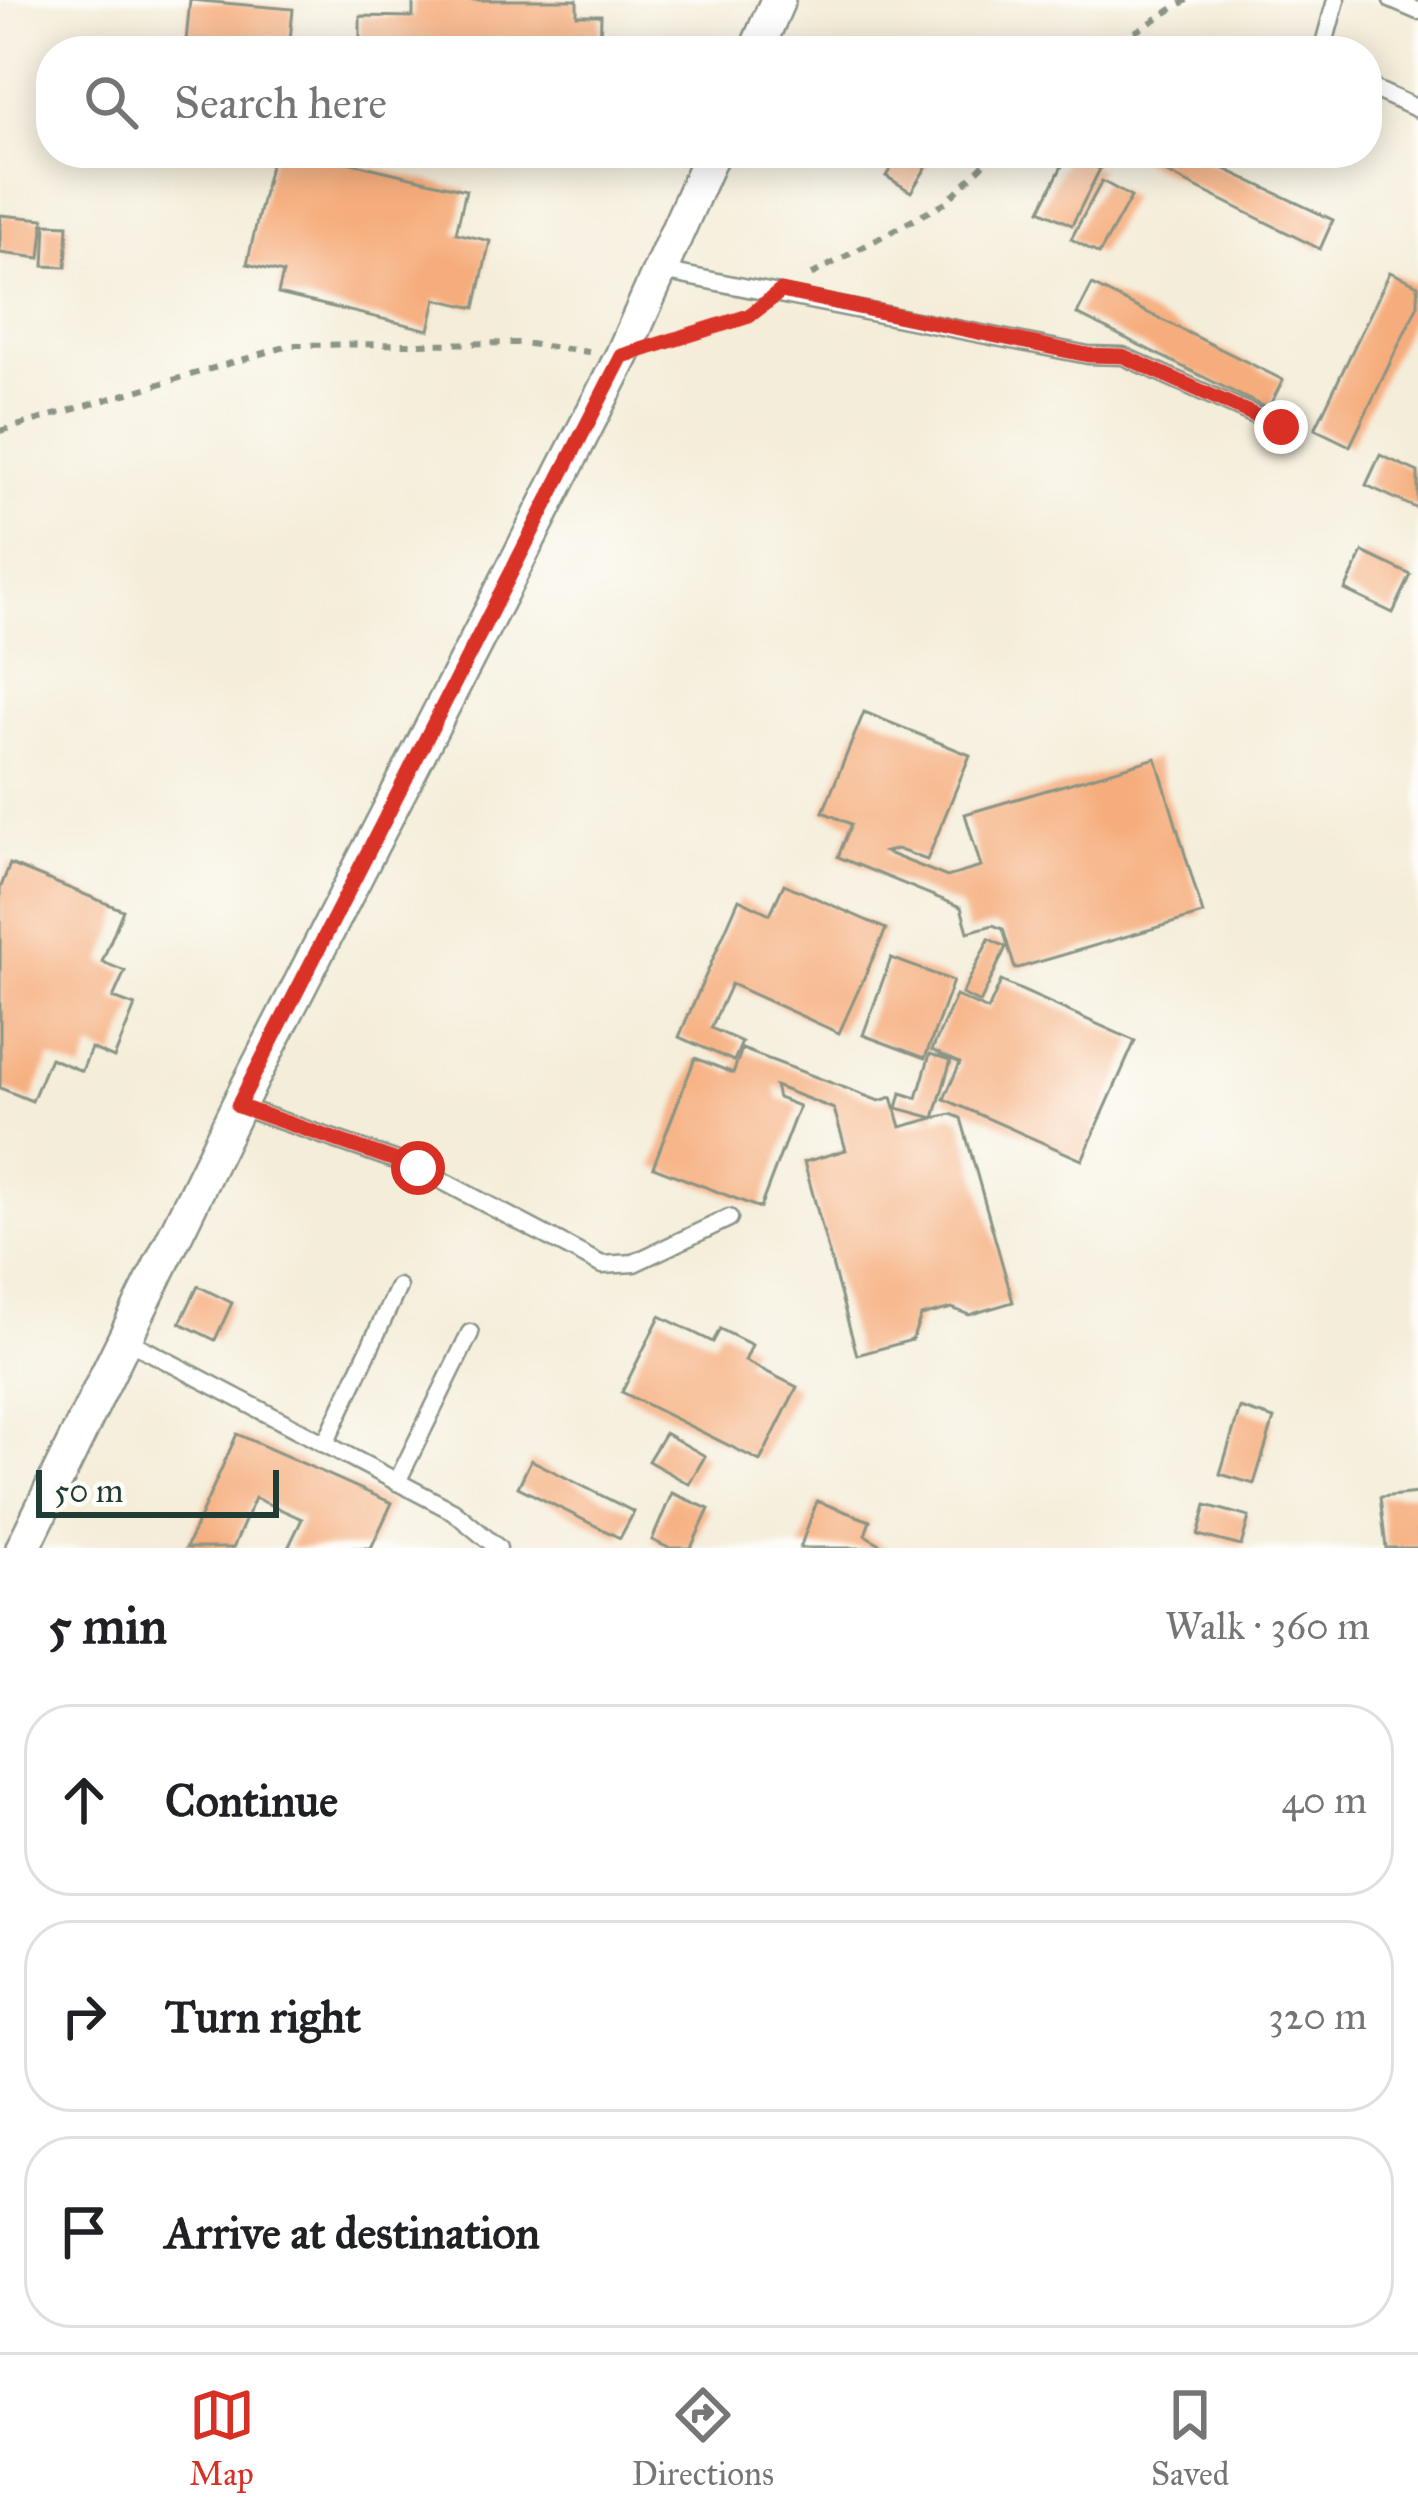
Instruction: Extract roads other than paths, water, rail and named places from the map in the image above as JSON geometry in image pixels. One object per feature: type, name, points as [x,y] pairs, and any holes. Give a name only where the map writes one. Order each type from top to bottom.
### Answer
[{"type":"street","points":[[762,36],[778,0]]},
{"type":"street","points":[[23,1548],[238,1106],[622,356],[706,168]]},
{"type":"lane","points":[[1326,36],[1336,0]]},
{"type":"lane","points":[[1392,0],[1418,11]]},
{"type":"lane","points":[[1382,93],[1418,109]]},
{"type":"lane","points":[[662,272],[781,291],[1088,355],[1123,356],[1281,427]]},
{"type":"lane","points":[[238,1106],[418,1168],[602,1265],[634,1263],[729,1218]]},
{"type":"lane","points":[[325,1444],[398,1287]]},
{"type":"lane","points":[[397,1482],[470,1333]]},
{"type":"lane","points":[[125,1339],[453,1511],[499,1548]]}]
